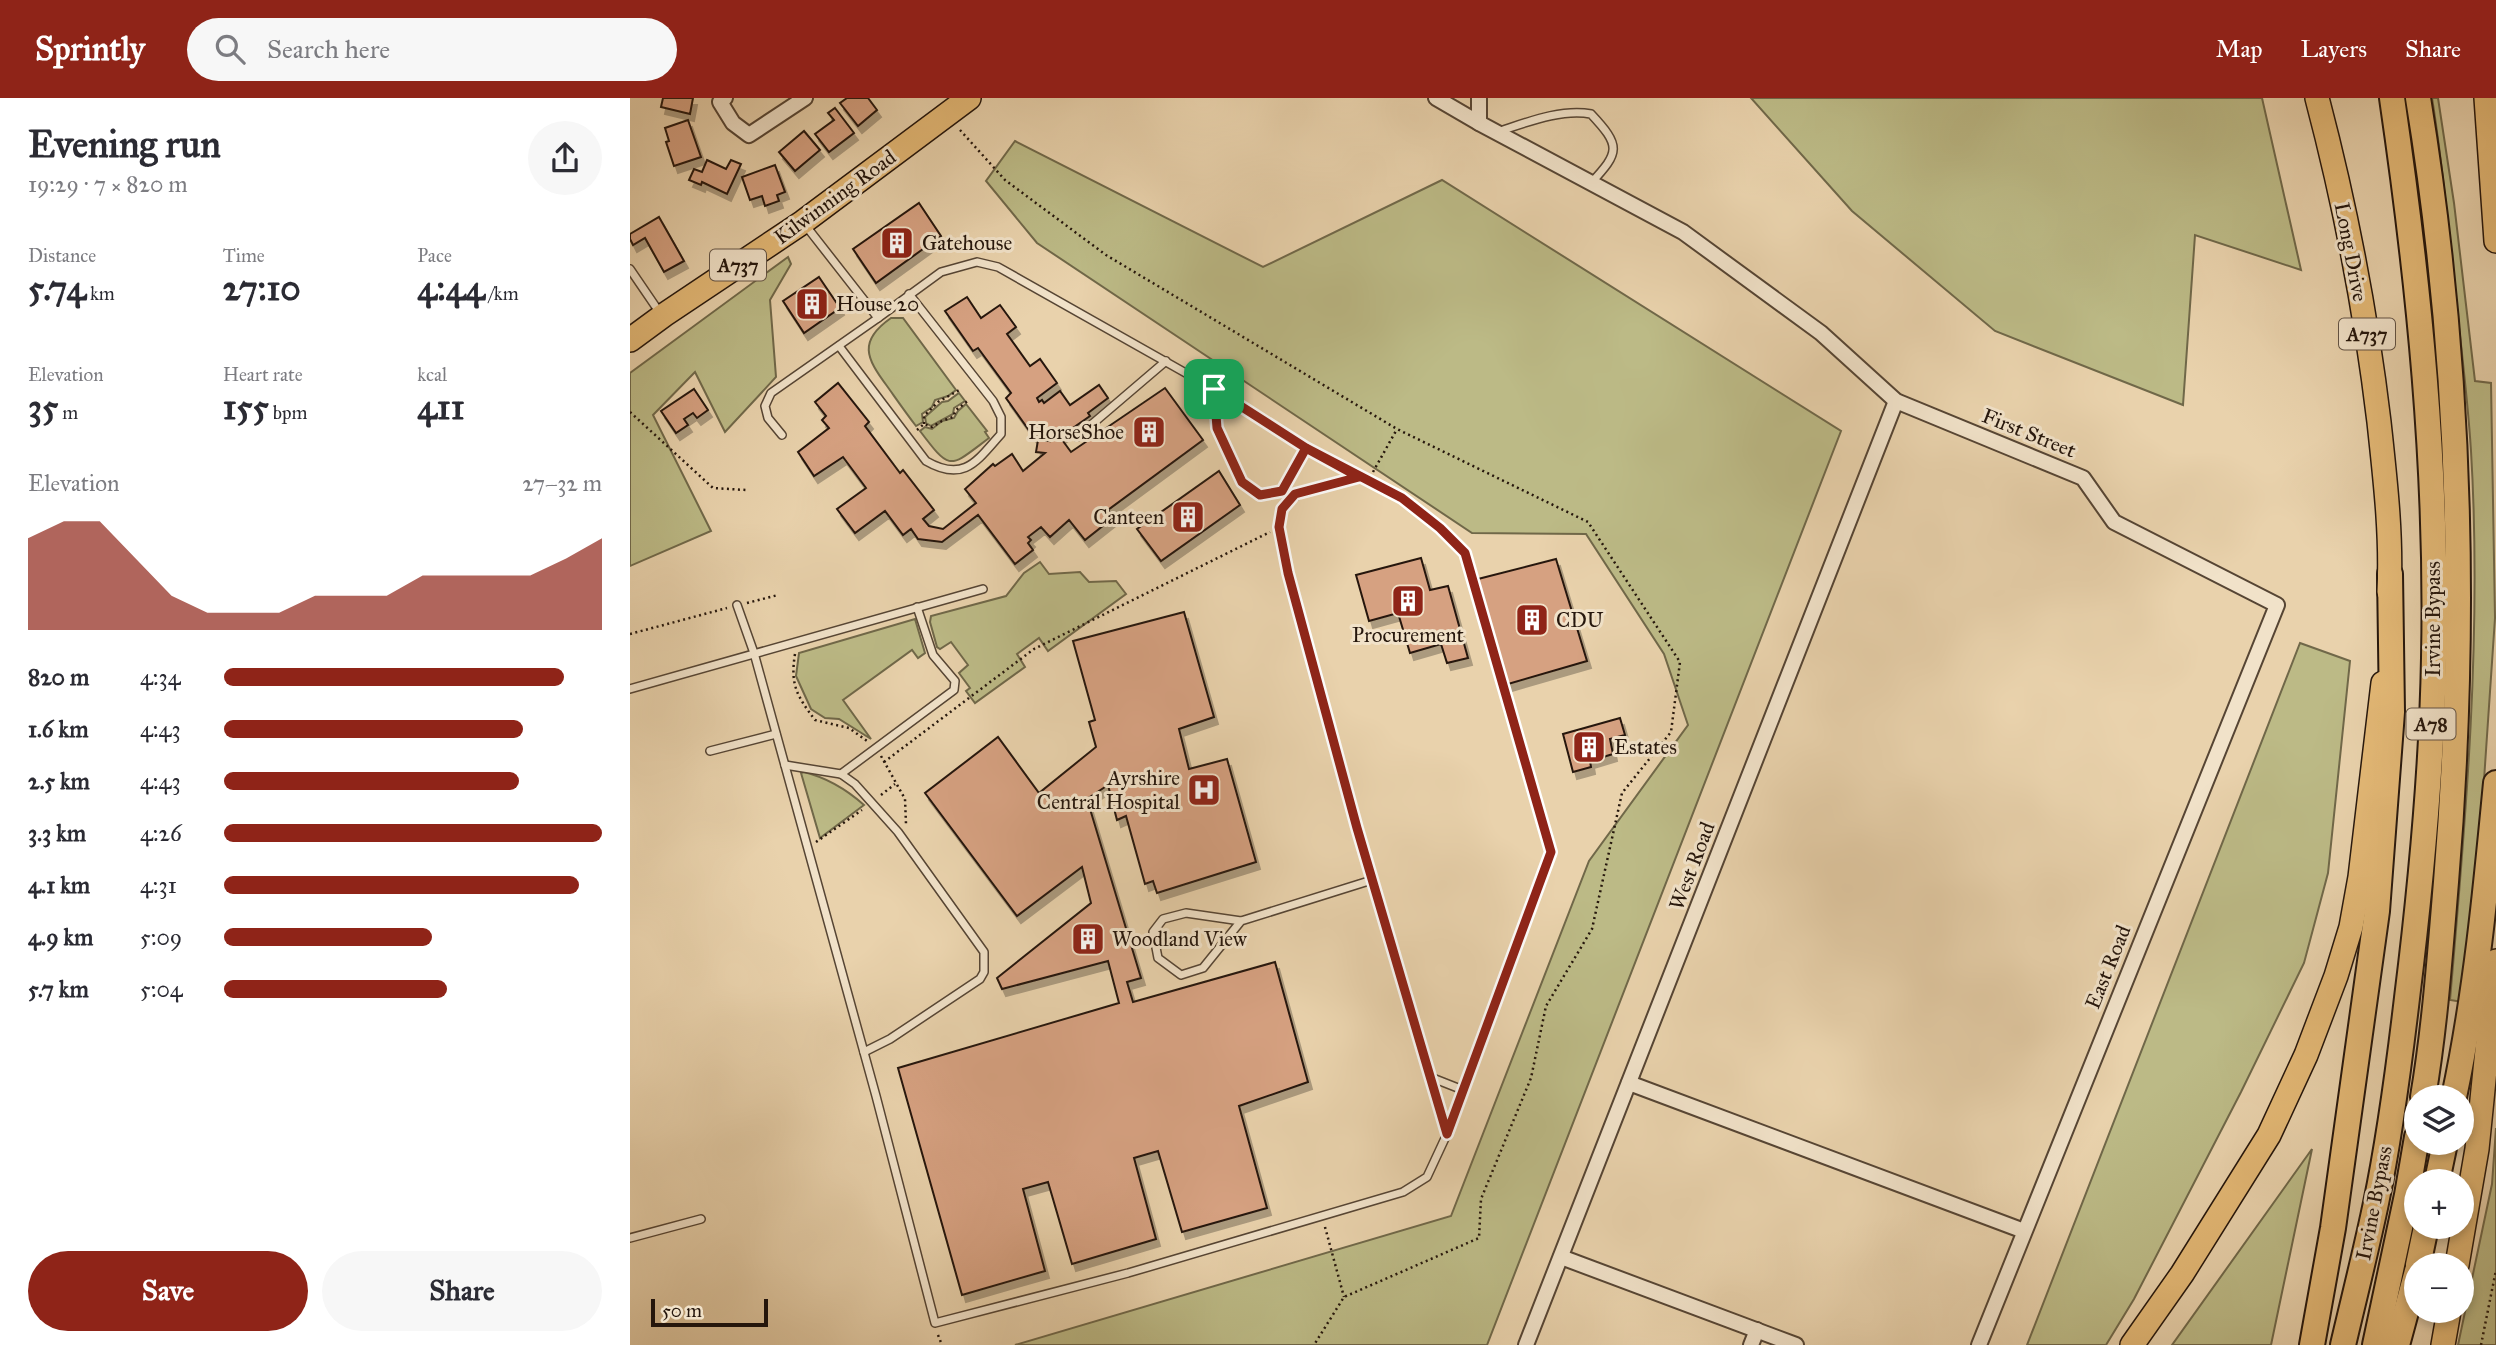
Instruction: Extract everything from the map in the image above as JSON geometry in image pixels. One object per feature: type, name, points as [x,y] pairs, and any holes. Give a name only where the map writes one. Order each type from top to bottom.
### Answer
[{"type":"highway","name":"Irvine Bypass","points":[[2343,1345],[2376,1202],[2399,1067],[2416,926],[2428,783],[2434,658],[2433,559],[2425,375],[2414,254],[2392,98]]},
{"type":"highway","name":"Irvine Bypass","points":[[2418,98],[2440,258],[2454,406],[2459,577],[2455,774],[2443,920],[2424,1085]]},
{"type":"highway","points":[[2312,1345],[2333,1228],[2377,911],[2392,712],[2390,574]]},
{"type":"highway","points":[[2457,1085],[2465,1046],[2496,783]]},
{"type":"highway","name":"Irvine Bypass","points":[[2375,1345],[2414,1155]]},
{"type":"highway","points":[[2397,1345],[2404,1319]]},
{"type":"main road","name":"Kilwinning Road","points":[[630,340],[803,222],[968,98]]},
{"type":"main road","name":"Long Drive","points":[[2132,1345],[2182,1275],[2269,1135],[2306,1055],[2336,976],[2351,927],[2360,877],[2383,686],[2390,574],[2384,467],[2372,361],[2352,250],[2317,98]]},
{"type":"main road","points":[[2486,98],[2496,241]]},
{"type":"main road","points":[[2458,1253],[2477,1149],[2496,961]]},
{"type":"main road","points":[[2442,1345],[2447,1323]]},
{"type":"street","points":[[725,98],[720,102],[733,123],[749,135],[805,98]]},
{"type":"street","name":"First Street","points":[[1436,98],[1683,232],[1821,333],[1896,401],[2083,478],[2114,522],[2277,605]]},
{"type":"street","points":[[1479,98],[1479,123]]},
{"type":"street","name":"West Road","points":[[1526,1345],[1896,401]]},
{"type":"street","name":"East Road","points":[[1979,1345],[2277,605]]},
{"type":"street","points":[[1629,1083],[2024,1231]]},
{"type":"street","points":[[1561,1257],[1796,1345]]},
{"type":"street","points":[[1751,1345],[1757,1330]]},
{"type":"lane","points":[[1496,132],[1558,116],[1583,112],[1591,114],[1610,138],[1614,148],[1613,159],[1591,183]]},
{"type":"lane","points":[[803,222],[878,318]]},
{"type":"lane","points":[[737,605],[754,653],[785,765],[935,1323],[1128,1273],[1323,1217],[1403,1192],[1427,1177],[1436,1163],[1464,1090],[1551,852],[1465,553],[1440,528],[1402,498],[1306,448],[1214,389],[998,267],[977,262],[941,272],[771,393],[765,405],[768,418],[782,435]]},
{"type":"lane","points":[[630,269],[664,315]]},
{"type":"lane","points":[[839,346],[926,461],[940,469],[960,471],[977,461],[1001,434],[1001,417],[993,401],[909,294]]},
{"type":"lane","points":[[1077,437],[1166,361]]},
{"type":"lane","points":[[1214,389],[1217,428],[1242,482],[1260,495],[1282,491],[1306,448]]},
{"type":"lane","points":[[1359,477],[1295,494],[1282,509],[1279,527],[1288,573],[1372,880],[1447,1134]]},
{"type":"lane","points":[[630,689],[983,589]]},
{"type":"lane","points":[[841,774],[954,690],[955,681],[933,655],[917,607]]},
{"type":"lane","points":[[710,751],[776,734]]},
{"type":"lane","points":[[785,765],[841,774],[855,784],[906,844],[984,952],[985,972],[973,983],[890,1039],[864,1052]]},
{"type":"lane","points":[[1241,921],[1203,968],[1181,975],[1158,958],[1153,932],[1163,919],[1186,913],[1241,921],[1372,880]]},
{"type":"lane","points":[[1430,1077],[1464,1090]]},
{"type":"lane","points":[[630,1238],[701,1219]]},
{"type":"path","points":[[947,114],[1006,180],[1106,255],[1397,429],[1588,522],[1680,662],[1671,732],[1622,793],[1592,929],[1546,1006],[1531,1078],[1481,1199],[1479,1238],[1344,1297],[1314,1345]]},
{"type":"path","points":[[961,389],[938,402],[924,416],[924,424],[932,427],[953,417],[969,400]]},
{"type":"path","points":[[630,412],[713,488],[746,490]]},
{"type":"path","points":[[1368,481],[1397,429]]},
{"type":"path","points":[[884,762],[1034,649],[1279,527]]},
{"type":"path","points":[[630,634],[778,595]]},
{"type":"path","points":[[797,641],[792,676],[803,705],[815,720],[849,728],[876,748],[905,799],[906,844]]},
{"type":"path","points":[[807,845],[822,840],[895,784]]},
{"type":"path","points":[[1323,1217],[1344,1297]]},
{"type":"path","points":[[2481,1345],[2496,1270]]},
{"type":"shaded area","points":[[1751,98],[2262,98],[2301,270],[2195,235],[2183,405],[1995,331],[1852,211]]},
{"type":"shaded area","points":[[2432,98],[2438,98],[2454,203],[2475,381],[2491,383],[2495,618],[2480,839],[2463,1002],[2450,1000],[2471,726],[2474,519],[2467,403]]},
{"type":"shaded area","points":[[1015,141],[1263,267],[1442,180],[1841,431],[1487,1345],[1015,1345],[1451,1216],[1589,861],[1688,725],[1664,654],[1586,534],[1472,533],[1037,243],[986,181]]},
{"type":"shaded area","points":[[788,257],[791,264],[770,300],[776,377],[725,432],[695,372],[653,415],[711,531],[630,566],[630,373]]},
{"type":"shaded area","points":[[891,318],[903,318],[956,390],[935,400],[932,407],[922,414],[923,422],[916,426],[870,358],[870,342],[874,334]]},
{"type":"shaded area","points":[[959,393],[965,401],[954,408],[953,414],[931,426],[926,423],[925,417],[942,402]]},
{"type":"shaded area","points":[[966,404],[987,431],[985,432],[989,438],[958,460],[951,461],[938,454],[920,431],[925,427],[932,429],[942,421],[954,418]]},
{"type":"shaded area","points":[[1040,562],[1049,574],[1080,572],[1089,582],[1116,581],[1126,594],[1048,651],[1039,638],[1017,654],[1025,667],[975,703],[966,691],[970,688],[959,673],[968,665],[951,642],[940,649],[937,647],[930,622],[931,616],[1006,596],[1024,573]]},
{"type":"shaded area","points":[[915,619],[925,653],[918,658],[912,650],[843,700],[871,739],[839,719],[825,718],[811,709],[796,676],[799,653]]},
{"type":"shaded area","points":[[2300,643],[2350,661],[2328,873],[2304,963],[2134,1299],[2106,1345],[2027,1345]]},
{"type":"shaded area","points":[[801,773],[836,785],[864,805],[820,838]]},
{"type":"shaded area","points":[[2496,1128],[2496,1345],[2458,1345],[2463,1323],[2474,1323],[2474,1269],[2492,1184]]},
{"type":"shaded area","points":[[2312,1149],[2271,1345],[2172,1345]]},
{"type":"building","points":[[663,98],[693,98],[690,114],[661,107]]},
{"type":"building","points":[[847,98],[868,98],[877,110],[858,126],[840,103]]},
{"type":"building","points":[[835,108],[854,133],[829,152],[815,134],[834,120],[828,113]]},
{"type":"building","points":[[688,120],[701,157],[674,166],[666,142],[669,141],[665,128]]},
{"type":"building","points":[[804,131],[820,150],[795,171],[779,152]]},
{"type":"building","points":[[707,160],[726,169],[731,160],[741,164],[727,194],[702,182],[701,185],[689,180],[694,169],[702,172]]},
{"type":"building","points":[[775,165],[785,192],[777,195],[779,201],[765,206],[762,196],[750,200],[742,177]]},
{"type":"building","name":"Gatehouse","points":[[919,203],[941,236],[876,283],[853,249]]},
{"type":"building","points":[[659,217],[684,261],[664,272],[645,238],[633,245],[630,239],[630,234]]},
{"type":"building","name":"House 20","points":[[819,277],[840,308],[804,333],[783,301]]},
{"type":"building","name":"HorseShoe","points":[[967,297],[981,318],[1000,305],[1016,327],[1007,334],[1030,366],[1040,359],[1057,383],[1037,398],[1039,402],[1042,400],[1044,403],[1060,391],[1070,405],[1099,385],[1108,398],[1088,413],[1090,416],[1060,437],[1071,452],[1165,388],[1203,440],[1108,510],[1114,517],[1085,540],[1069,520],[1050,537],[1041,527],[1028,537],[1031,540],[1028,543],[1033,550],[1015,564],[978,515],[942,542],[918,539],[911,529],[903,535],[885,511],[855,533],[837,509],[866,488],[843,457],[814,476],[798,452],[829,428],[822,420],[826,416],[815,402],[838,383],[869,422],[865,426],[900,473],[903,470],[934,510],[923,519],[929,526],[943,529],[976,503],[965,489],[993,464],[995,466],[1012,454],[1023,471],[1045,453],[1036,452],[1038,440],[1049,441],[1041,429],[1033,436],[1006,398],[1011,393],[978,348],[973,351],[945,311]]},
{"type":"building","points":[[694,389],[708,410],[697,418],[693,413],[684,419],[688,425],[676,433],[661,411]]},
{"type":"building","name":"Canteen","points":[[1219,471],[1240,505],[1161,561],[1137,529]]},
{"type":"building","name":"Procurement","points":[[1421,558],[1430,590],[1448,586],[1468,658],[1447,663],[1441,644],[1410,653],[1398,613],[1369,621],[1356,575]]},
{"type":"building","name":"CDU","points":[[1556,559],[1587,661],[1508,684],[1478,579]]},
{"type":"building","name":"Woodland View","points":[[1184,612],[1214,717],[1179,729],[1189,769],[1227,759],[1256,862],[1157,893],[1153,881],[1145,884],[1126,816],[1117,820],[1108,785],[1087,799],[1141,978],[1127,982],[1133,1002],[1275,962],[1308,1082],[1239,1106],[1267,1208],[1182,1232],[1158,1151],[1134,1158],[1156,1239],[1072,1264],[1048,1182],[1023,1189],[1045,1271],[962,1295],[898,1068],[1119,1003],[1108,961],[1002,989],[997,978],[1091,903],[1082,867],[1017,916],[925,793],[998,737],[1039,793],[1096,747],[1089,722],[1095,720],[1073,641]]},
{"type":"building","name":"Estates","points":[[1620,718],[1625,735],[1610,739],[1613,754],[1590,761],[1591,767],[1573,772],[1563,734]]},
{"type":"place","name":"Gatehouse","points":[[897,243]]},
{"type":"place","name":"House 20","points":[[812,304]]},
{"type":"place","name":"HorseShoe","points":[[1149,432]]},
{"type":"place","name":"Canteen","points":[[1188,517]]},
{"type":"place","name":"Procurement","points":[[1408,601]]},
{"type":"place","name":"CDU","points":[[1532,620]]},
{"type":"place","name":"Estates","points":[[1589,747]]},
{"type":"place","name":"Ayrshire Central Hospital","points":[[1204,790]]},
{"type":"place","name":"Woodland View","points":[[1088,939]]},
{"type":"route","points":[[1214,389],[1217,428],[1242,482],[1260,495],[1282,491],[1306,448],[1402,498],[1440,528],[1465,553],[1551,852],[1447,1134],[1357,828],[1288,573],[1279,527],[1282,509],[1295,494],[1359,477],[1306,448],[1214,389]]}]
